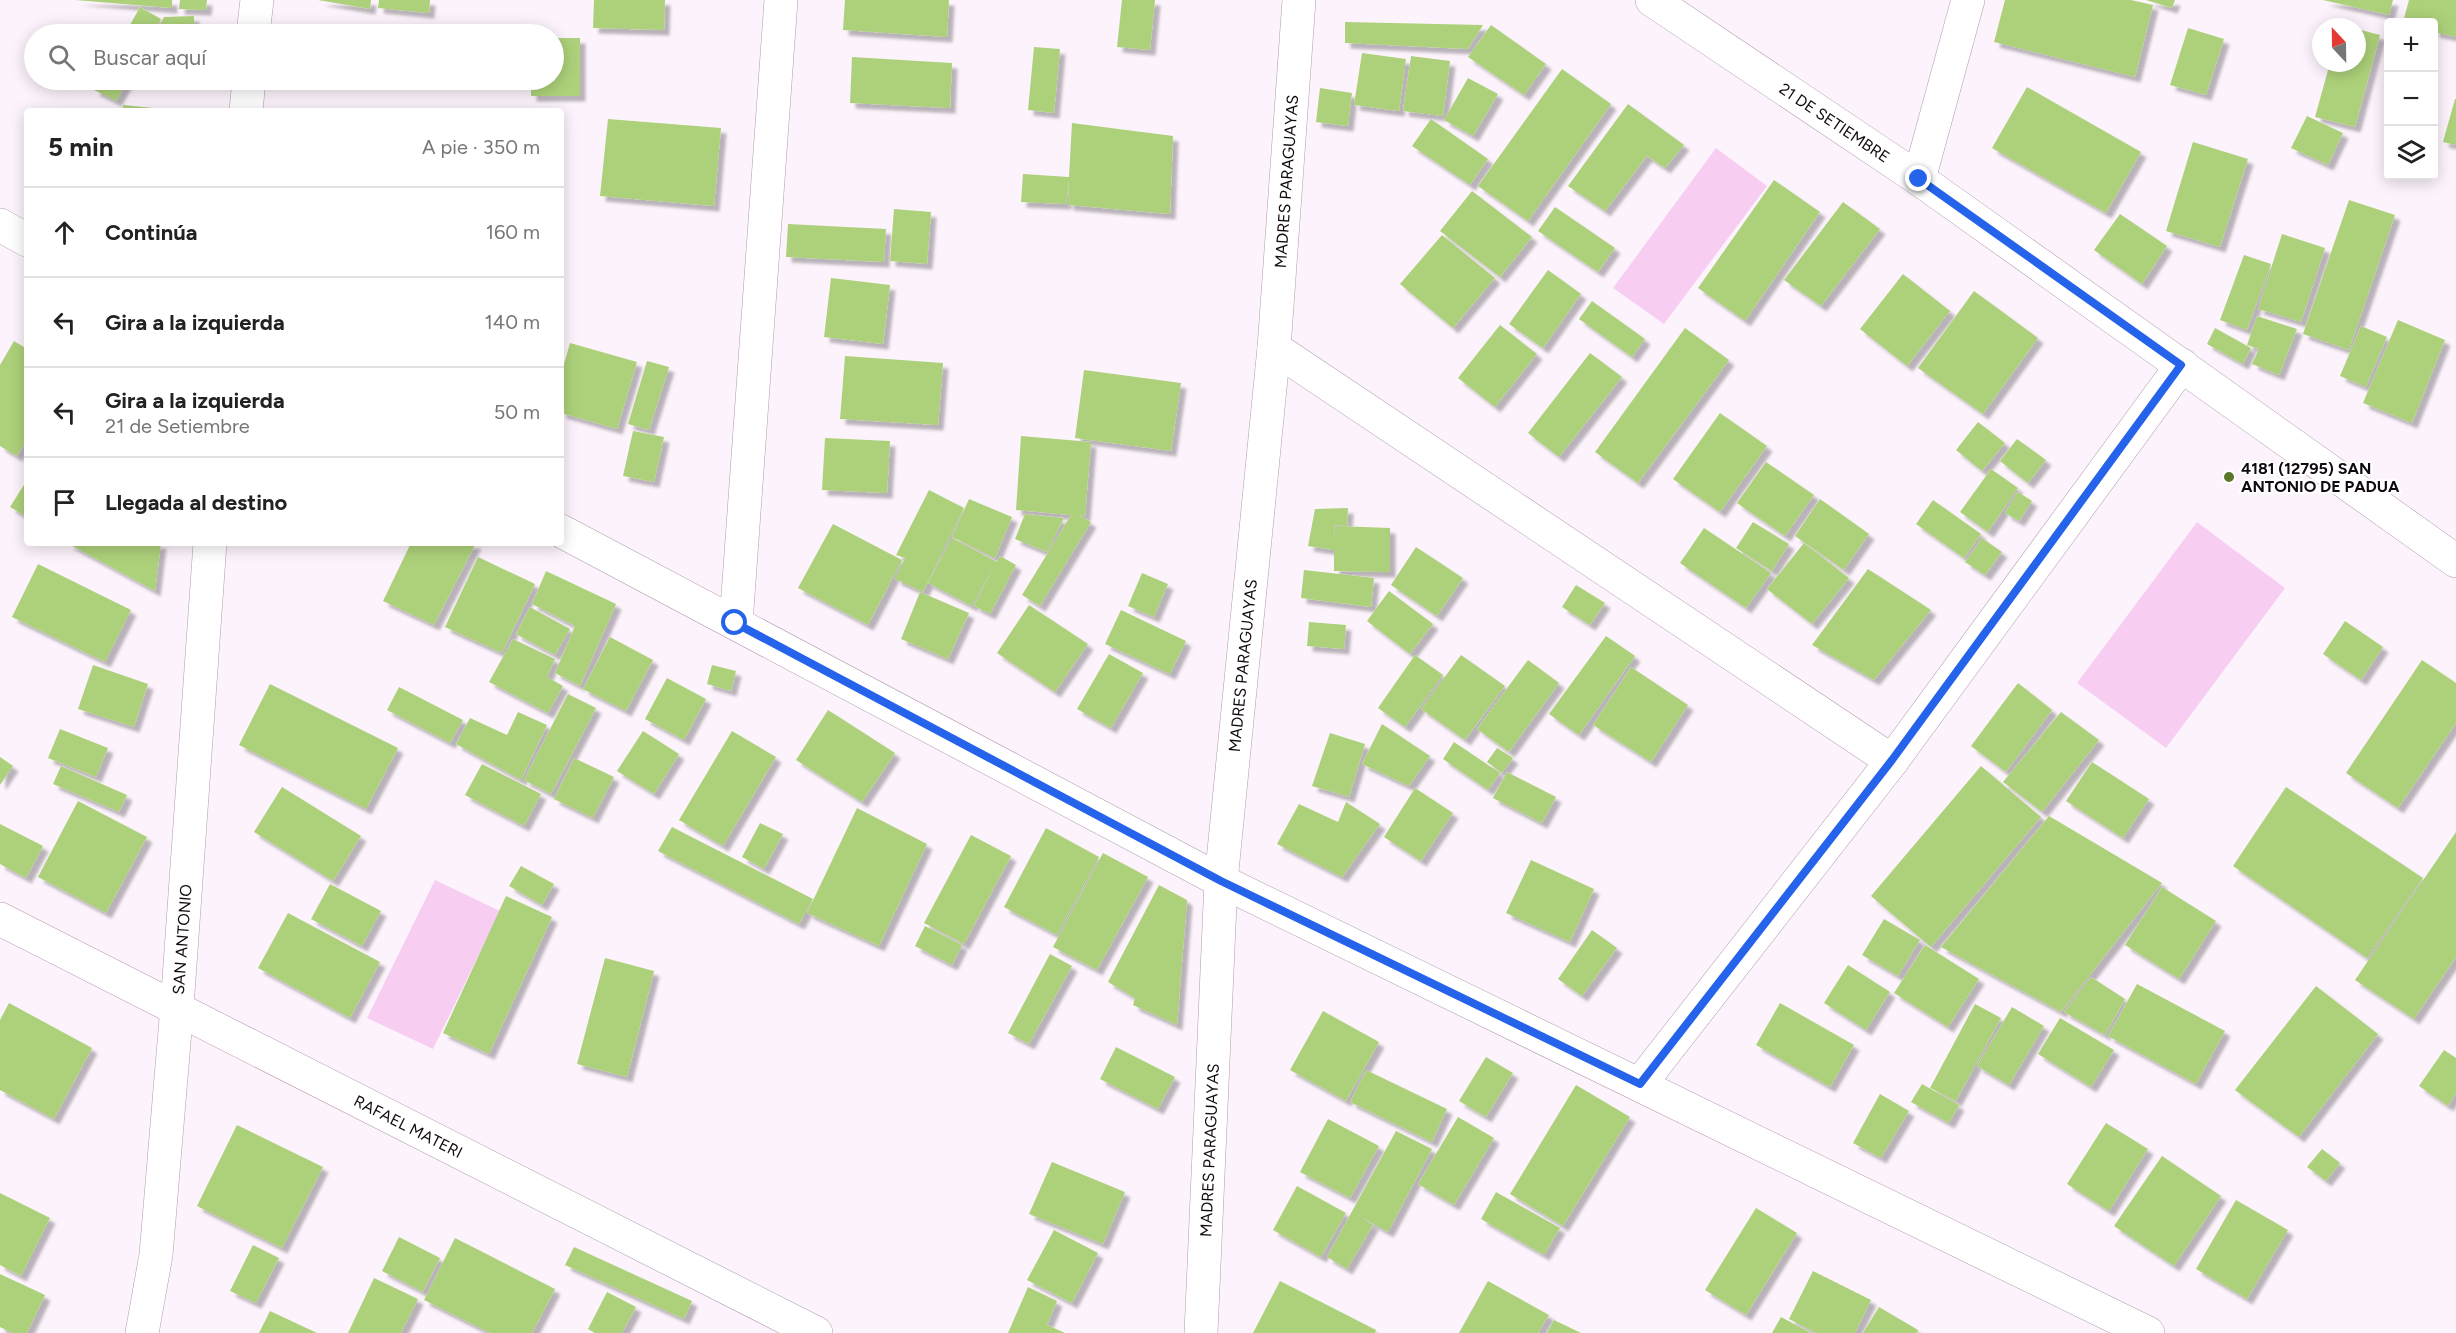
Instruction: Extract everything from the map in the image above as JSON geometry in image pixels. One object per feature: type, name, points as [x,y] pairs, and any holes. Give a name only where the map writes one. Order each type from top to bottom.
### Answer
[{"type":"street","points":[[255,24],[257,0]]},
{"type":"street","points":[[735,623],[781,0]]},
{"type":"street","name":"MADRES PARAGUAYAS","points":[[1201,1333],[1221,881],[1274,348],[1299,0]]},
{"type":"street","name":"21 DE SETIEMBRE","points":[[1652,0],[1919,179],[2456,561]]},
{"type":"street","points":[[1919,179],[1968,0]]},
{"type":"street","points":[[246,108],[248,90]]},
{"type":"street","points":[[0,225],[24,238]]},
{"type":"street","points":[[1274,348],[1892,760]]},
{"type":"street","points":[[1640,1084],[1892,760],[2181,365]]},
{"type":"street","points":[[564,533],[1221,881],[2148,1333]]},
{"type":"street","name":"SAN ANTONIO","points":[[142,1333],[156,1255],[177,1007],[210,546]]},
{"type":"street","name":"RAFAEL MATERI","points":[[0,919],[816,1333]]},
{"type":"shaded area","points":[[1716,148],[1767,186],[1664,324],[1613,288]]},
{"type":"shaded area","points":[[2197,522],[2285,588],[2166,748],[2077,683]]},
{"type":"shaded area","points":[[435,880],[500,911],[433,1049],[367,1018]]},
{"type":"building","points":[[75,0],[172,0],[172,8]]},
{"type":"building","points":[[180,0],[207,0],[206,10],[179,9]]},
{"type":"building","points":[[318,0],[371,0],[370,9]]},
{"type":"building","points":[[379,0],[430,0],[429,13],[378,8]]},
{"type":"building","points":[[594,0],[665,0],[664,30],[593,28]]},
{"type":"building","points":[[845,0],[949,0],[947,37],[843,30]]},
{"type":"building","points":[[1122,0],[1155,0],[1150,50],[1117,47]]},
{"type":"building","points":[[2005,0],[2131,0],[2153,5],[2135,77],[1994,42]]},
{"type":"building","points":[[2146,0],[2175,0],[2172,8]]},
{"type":"building","points":[[2323,0],[2393,0],[2389,15]]},
{"type":"building","points":[[2409,0],[2456,0],[2456,37],[2438,33],[2438,18],[2404,18]]},
{"type":"building","points":[[140,7],[161,19],[158,24],[131,24]]},
{"type":"building","points":[[194,16],[194,24],[160,24],[164,17]]},
{"type":"building","points":[[1345,22],[1483,25],[1468,49],[1345,43]]},
{"type":"building","points":[[1491,25],[1546,64],[1524,95],[1468,57]]},
{"type":"building","points":[[2188,28],[2224,39],[2206,95],[2170,85]]},
{"type":"building","points":[[2366,31],[2380,35],[2355,127],[2315,117],[2328,72],[2366,72]]},
{"type":"building","points":[[564,38],[580,38],[580,96],[531,96],[531,90],[564,90]]},
{"type":"building","points":[[1034,47],[1060,49],[1054,113],[1028,110]]},
{"type":"building","points":[[1362,53],[1406,59],[1399,111],[1354,105]]},
{"type":"building","points":[[1411,56],[1450,61],[1443,116],[1403,111]]},
{"type":"building","points":[[852,57],[952,63],[950,108],[850,103]]},
{"type":"building","points":[[1562,69],[1611,104],[1528,221],[1478,186]]},
{"type":"building","points":[[1468,78],[1498,94],[1473,136],[1444,120]]},
{"type":"building","points":[[2027,87],[2141,152],[2106,213],[1992,148]]},
{"type":"building","points":[[1320,88],[1352,93],[1348,126],[1316,122]]},
{"type":"building","points":[[94,90],[122,90],[116,101]]},
{"type":"building","points":[[2456,99],[2456,145],[2443,142]]},
{"type":"building","points":[[1628,104],[1684,145],[1665,168],[1647,156],[1605,211],[1568,186]]},
{"type":"building","points":[[123,105],[154,108],[123,108]]},
{"type":"building","points":[[2307,116],[2343,133],[2328,165],[2291,148]]},
{"type":"building","points":[[608,119],[721,128],[714,206],[600,196]]},
{"type":"building","points":[[1431,119],[1488,159],[1470,185],[1412,146]]},
{"type":"building","points":[[1072,123],[1173,136],[1170,214],[1068,205],[1069,180],[1066,204],[1021,202],[1023,174],[1069,177]]},
{"type":"building","points":[[2193,142],[2248,159],[2220,247],[2166,231]]},
{"type":"building","points":[[1774,180],[1820,212],[1745,321],[1698,288]]},
{"type":"building","points":[[1472,191],[1532,237],[1500,277],[1440,231]]},
{"type":"building","points":[[2349,200],[2395,215],[2349,350],[2303,334]]},
{"type":"building","points":[[1843,202],[1880,229],[1821,306],[1784,280]]},
{"type":"building","points":[[1555,207],[1615,248],[1598,272],[1538,231]]},
{"type":"building","points":[[894,209],[931,212],[927,264],[890,261]]},
{"type":"building","points":[[2120,214],[2167,246],[2142,284],[2094,250]]},
{"type":"building","points":[[788,224],[886,229],[884,262],[786,257]]},
{"type":"building","points":[[2282,234],[2325,248],[2301,322],[2258,309]]},
{"type":"building","points":[[1442,235],[1495,278],[1453,328],[1400,284]]},
{"type":"building","points":[[2244,255],[2271,264],[2247,330],[2220,320]]},
{"type":"building","points":[[1548,270],[1581,294],[1543,348],[1509,324]]},
{"type":"building","points":[[1903,274],[1950,311],[1907,366],[1860,329]]},
{"type":"building","points":[[831,278],[890,285],[883,344],[824,337]]},
{"type":"building","points":[[1974,291],[2038,338],[1983,414],[1918,368]]},
{"type":"building","points":[[1592,301],[1645,339],[1632,357],[1579,319]]},
{"type":"building","points":[[2257,316],[2297,329],[2279,375],[2252,364],[2259,349],[2247,345]]},
{"type":"building","points":[[2398,320],[2445,340],[2412,423],[2363,403]]},
{"type":"building","points":[[1500,325],[1537,354],[1495,407],[1458,378]]},
{"type":"building","points":[[2361,326],[2387,337],[2366,387],[2340,376]]},
{"type":"building","points":[[1685,328],[1729,360],[1638,483],[1595,452]]},
{"type":"building","points":[[2215,328],[2251,348],[2243,364],[2207,344]]},
{"type":"building","points":[[14,341],[24,347],[24,444],[17,456],[0,446],[0,365]]},
{"type":"building","points":[[570,343],[637,362],[617,429],[564,414],[564,364]]},
{"type":"building","points":[[1590,353],[1622,377],[1559,457],[1528,433]]},
{"type":"building","points":[[845,356],[943,363],[938,425],[840,419]]},
{"type":"building","points":[[647,361],[669,367],[649,430],[628,424]]},
{"type":"building","points":[[1084,370],[1181,383],[1171,451],[1075,438]]},
{"type":"building","points":[[1720,413],[1767,446],[1720,512],[1673,479]]},
{"type":"building","points":[[1978,422],[2005,443],[1982,471],[1956,450]]},
{"type":"building","points":[[633,431],[664,437],[654,482],[623,476]]},
{"type":"building","points":[[1021,436],[1091,442],[1085,516],[1079,515],[1091,522],[1040,606],[1022,595],[1071,515],[1016,510]]},
{"type":"building","points":[[825,438],[890,441],[887,493],[822,490]]},
{"type":"building","points":[[2017,439],[2046,460],[2028,483],[2000,461]]},
{"type":"building","points":[[1766,462],[1814,495],[1785,536],[1737,503]]},
{"type":"building","points":[[1991,469],[2018,488],[1988,532],[1960,512]]},
{"type":"building","points":[[24,485],[24,515],[10,507]]},
{"type":"building","points":[[929,490],[964,508],[923,592],[895,579],[905,558],[896,555]]},
{"type":"building","points":[[2018,492],[2032,501],[2019,521],[2005,513]]},
{"type":"building","points":[[969,499],[1012,517],[995,558],[952,537]]},
{"type":"building","points":[[1820,499],[1869,534],[1844,570],[1795,536]]},
{"type":"building","points":[[1933,500],[1981,534],[1964,558],[1916,524]]},
{"type":"building","points":[[1348,508],[1347,526],[1334,525],[1334,537],[1335,526],[1390,528],[1390,572],[1334,571],[1334,550],[1308,546],[1315,509]]},
{"type":"building","points":[[1025,514],[1064,518],[1047,552],[1015,539]]},
{"type":"building","points":[[1753,522],[1789,544],[1772,571],[1736,548]]},
{"type":"building","points":[[833,524],[902,560],[868,625],[798,588]]},
{"type":"building","points":[[1704,528],[1771,573],[1746,608],[1680,563]]},
{"type":"building","points":[[952,538],[997,562],[1000,556],[1016,565],[990,614],[974,606],[995,564],[972,606],[928,583]]},
{"type":"building","points":[[1982,538],[2002,552],[1985,575],[1965,562]]},
{"type":"building","points":[[1804,543],[1849,578],[1812,624],[1767,589]]},
{"type":"building","points":[[72,546],[161,546],[155,591]]},
{"type":"building","points":[[410,546],[474,546],[434,625],[383,601]]},
{"type":"building","points":[[1416,547],[1463,578],[1437,616],[1391,585]]},
{"type":"building","points":[[478,557],[535,584],[502,653],[445,627]]},
{"type":"building","points":[[38,564],[131,610],[105,662],[12,617]]},
{"type":"building","points":[[1868,569],[1931,610],[1874,680],[1812,645]]},
{"type":"building","points":[[1304,570],[1374,578],[1371,607],[1301,598]]},
{"type":"building","points":[[546,571],[616,604],[580,686],[555,673],[575,626],[532,604]]},
{"type":"building","points":[[1142,573],[1168,584],[1154,617],[1128,606]]},
{"type":"building","points":[[1576,585],[1605,603],[1590,625],[1562,607]]},
{"type":"building","points":[[1389,591],[1433,624],[1410,654],[1367,621]]},
{"type":"building","points":[[920,592],[969,613],[948,659],[901,639]]},
{"type":"building","points":[[1029,605],[1088,644],[1055,692],[997,653]]},
{"type":"building","points":[[530,607],[570,629],[555,655],[516,634]]},
{"type":"building","points":[[1121,610],[1186,641],[1170,674],[1105,644]]},
{"type":"building","points":[[2345,621],[2383,647],[2361,680],[2323,654]]},
{"type":"building","points":[[1309,622],[1346,625],[1344,649],[1307,646]]},
{"type":"building","points":[[1606,636],[1635,656],[1579,735],[1549,714]]},
{"type":"building","points":[[610,637],[653,660],[626,711],[583,689]]},
{"type":"building","points":[[513,639],[555,659],[547,677],[563,686],[548,713],[489,682]]},
{"type":"building","points":[[1109,654],[1143,673],[1111,728],[1077,709]]},
{"type":"building","points":[[1415,655],[1443,675],[1405,727],[1378,708]]},
{"type":"building","points":[[1461,655],[1505,686],[1465,740],[1421,709]]},
{"type":"building","points":[[1528,660],[1559,683],[1509,752],[1477,729]]},
{"type":"building","points":[[2422,660],[2456,683],[2456,723],[2398,808],[2346,773]]},
{"type":"building","points":[[93,665],[148,684],[134,727],[78,709]]},
{"type":"building","points":[[712,665],[736,671],[731,691],[707,684]]},
{"type":"building","points":[[1631,667],[1688,705],[1651,762],[1593,725]]},
{"type":"building","points":[[667,678],[706,699],[684,740],[645,719]]},
{"type":"building","points":[[2018,683],[2052,710],[2006,772],[1971,746]]},
{"type":"building","points":[[270,684],[398,748],[366,809],[239,745]]},
{"type":"building","points":[[399,687],[463,720],[450,743],[387,710]]},
{"type":"building","points":[[568,694],[596,708],[551,794],[524,780]]},
{"type":"building","points":[[828,710],[895,753],[862,802],[796,760]]},
{"type":"building","points":[[518,712],[547,725],[521,780],[456,744],[470,718],[507,735]]},
{"type":"building","points":[[2061,712],[2099,740],[2042,812],[2003,782]]},
{"type":"building","points":[[1382,724],[1430,756],[1409,786],[1362,764]]},
{"type":"building","points":[[60,729],[108,748],[96,777],[48,758]]},
{"type":"building","points":[[643,731],[679,754],[654,794],[617,771]]},
{"type":"building","points":[[732,731],[776,757],[723,846],[679,820]]},
{"type":"building","points":[[1330,733],[1365,744],[1349,797],[1312,786]]},
{"type":"building","points":[[1454,742],[1500,773],[1488,790],[1443,759]]},
{"type":"building","points":[[1497,748],[1513,758],[1502,773],[1487,762]]},
{"type":"building","points":[[0,757],[13,766],[0,785]]},
{"type":"building","points":[[574,758],[614,777],[593,818],[554,799]]},
{"type":"building","points":[[2092,762],[2149,799],[2123,838],[2066,801]]},
{"type":"building","points":[[482,764],[541,794],[524,826],[465,795]]},
{"type":"building","points":[[61,766],[127,795],[119,812],[53,784]]},
{"type":"building","points":[[1981,766],[2041,817],[1931,947],[1871,896]]},
{"type":"building","points":[[1507,772],[1556,797],[1542,823],[1493,798]]},
{"type":"building","points":[[282,787],[361,836],[333,881],[254,832]]},
{"type":"building","points":[[2286,787],[2423,878],[2367,958],[2233,866]]},
{"type":"building","points":[[1415,788],[1453,813],[1421,861],[1384,837]]},
{"type":"building","points":[[78,801],[147,837],[106,913],[38,877]]},
{"type":"building","points":[[1346,802],[1380,824],[1342,877],[1277,844],[1299,804],[1338,822]]},
{"type":"building","points":[[857,808],[927,844],[879,946],[807,913]]},
{"type":"building","points":[[2049,816],[2162,883],[2061,1012],[1941,947]]},
{"type":"building","points":[[760,823],[783,834],[764,869],[742,857]]},
{"type":"building","points":[[0,824],[43,846],[26,878],[0,864]]},
{"type":"building","points":[[672,827],[813,899],[799,924],[658,851]]},
{"type":"building","points":[[1046,828],[1099,857],[1057,935],[1004,907]]},
{"type":"building","points":[[2456,832],[2456,957],[2414,1019],[2355,980]]},
{"type":"building","points":[[971,835],[1011,856],[964,944],[924,923]]},
{"type":"building","points":[[1103,853],[1148,877],[1097,970],[1053,947]]},
{"type":"building","points":[[1531,860],[1594,889],[1570,942],[1506,913]]},
{"type":"building","points":[[521,866],[554,884],[542,905],[509,886]]},
{"type":"building","points":[[330,884],[381,911],[362,946],[311,919]]},
{"type":"building","points":[[1159,885],[1187,900],[1177,1025],[1133,1005],[1135,998],[1108,982]]},
{"type":"building","points":[[2162,887],[2216,921],[2179,979],[2125,945]]},
{"type":"building","points":[[506,896],[552,917],[489,1054],[443,1033]]},
{"type":"building","points":[[288,913],[380,962],[350,1018],[258,968]]},
{"type":"building","points":[[1884,919],[1920,940],[1898,976],[1862,955]]},
{"type":"building","points":[[925,926],[962,945],[952,965],[915,946]]},
{"type":"building","points":[[1592,930],[1617,948],[1582,996],[1558,979]]},
{"type":"building","points":[[1925,945],[1979,979],[1948,1027],[1894,993]]},
{"type":"building","points":[[1050,954],[1072,966],[1029,1044],[1008,1033]]},
{"type":"building","points":[[605,958],[654,971],[627,1077],[577,1064]]},
{"type":"building","points":[[1848,965],[1890,992],[1866,1030],[1824,1003]]},
{"type":"building","points":[[2091,977],[2125,999],[2105,1035],[2064,1012]]},
{"type":"building","points":[[2137,984],[2225,1031],[2196,1084],[2108,1036]]},
{"type":"building","points":[[2316,986],[2378,1034],[2299,1137],[2235,1090]]},
{"type":"building","points":[[9,1003],[92,1048],[54,1119],[0,1090],[0,1020]]},
{"type":"building","points":[[1780,1003],[1854,1045],[1830,1087],[1756,1045]]},
{"type":"building","points":[[1975,1004],[2001,1018],[1956,1101],[1930,1088]]},
{"type":"building","points":[[2012,1007],[2044,1026],[2009,1085],[1977,1066]]},
{"type":"building","points":[[1323,1011],[1379,1042],[1346,1101],[1290,1070]]},
{"type":"building","points":[[2060,1018],[2114,1050],[2091,1087],[2038,1054]]},
{"type":"building","points":[[1116,1047],[1175,1077],[1158,1109],[1100,1079]]},
{"type":"building","points":[[2444,1050],[2456,1058],[2456,1093],[2448,1106],[2419,1086]]},
{"type":"building","points":[[1486,1057],[1513,1073],[1486,1117],[1459,1101]]},
{"type":"building","points":[[1366,1070],[1447,1109],[1432,1142],[1350,1102]]},
{"type":"building","points":[[1922,1084],[1959,1105],[1949,1123],[1911,1102]]},
{"type":"building","points":[[1576,1085],[1630,1117],[1563,1226],[1510,1194]]},
{"type":"building","points":[[1880,1094],[1909,1111],[1881,1158],[1853,1143]]},
{"type":"building","points":[[1458,1117],[1494,1138],[1454,1205],[1418,1184]]},
{"type":"building","points":[[1328,1119],[1379,1146],[1350,1198],[1300,1172]]},
{"type":"building","points":[[2106,1123],[2148,1149],[2109,1211],[2067,1184]]},
{"type":"building","points":[[237,1125],[323,1167],[282,1248],[197,1206]]},
{"type":"building","points":[[1396,1131],[1432,1149],[1388,1232],[1359,1216],[1373,1225],[1347,1269],[1327,1257]]},
{"type":"building","points":[[2322,1149],[2340,1163],[2326,1181],[2307,1167]]},
{"type":"building","points":[[2162,1156],[2221,1196],[2174,1266],[2114,1226]]},
{"type":"building","points":[[1052,1162],[1125,1192],[1103,1244],[1029,1214]]},
{"type":"building","points":[[1297,1186],[1346,1213],[1321,1257],[1273,1230]]},
{"type":"building","points":[[1496,1192],[1560,1228],[1544,1255],[1481,1219]]},
{"type":"building","points":[[0,1193],[50,1218],[21,1276],[0,1265]]},
{"type":"building","points":[[2236,1200],[2288,1230],[2247,1299],[2196,1269]]},
{"type":"building","points":[[1756,1208],[1797,1233],[1746,1315],[1705,1290]]},
{"type":"building","points":[[1054,1230],[1098,1253],[1072,1303],[1027,1280]]},
{"type":"building","points":[[399,1237],[440,1258],[423,1292],[382,1271]]},
{"type":"building","points":[[455,1238],[555,1289],[532,1333],[490,1333],[424,1300]]},
{"type":"building","points":[[253,1245],[279,1258],[256,1303],[230,1291]]},
{"type":"building","points":[[574,1247],[692,1301],[684,1319],[565,1265]]},
{"type":"building","points":[[1813,1271],[1871,1300],[1855,1333],[1816,1333],[1789,1319]]},
{"type":"building","points":[[0,1274],[45,1295],[27,1333],[12,1333],[0,1327]]},
{"type":"building","points":[[374,1278],[418,1299],[401,1333],[348,1333]]},
{"type":"building","points":[[1280,1281],[1376,1330],[1375,1333],[1253,1333]]},
{"type":"building","points":[[1488,1281],[1549,1315],[1538,1333],[1459,1333]]},
{"type":"building","points":[[1028,1287],[1057,1301],[1047,1325],[1065,1333],[1008,1333]]},
{"type":"building","points":[[607,1292],[636,1307],[622,1333],[595,1333],[588,1329]]},
{"type":"building","points":[[1879,1307],[1918,1330],[1917,1333],[1863,1333]]},
{"type":"building","points":[[270,1311],[317,1333],[259,1333]]},
{"type":"building","points":[[1781,1317],[1811,1333],[1772,1333]]},
{"type":"building","points":[[1554,1320],[1581,1333],[1547,1333]]},
{"type":"place","name":"4181 (12795) SAN ANTONIO DE PADUA","points":[[2229,477]]},
{"type":"route","points":[[735,623],[1221,881],[1640,1084],[1892,760],[2181,365],[1919,179]]}]
